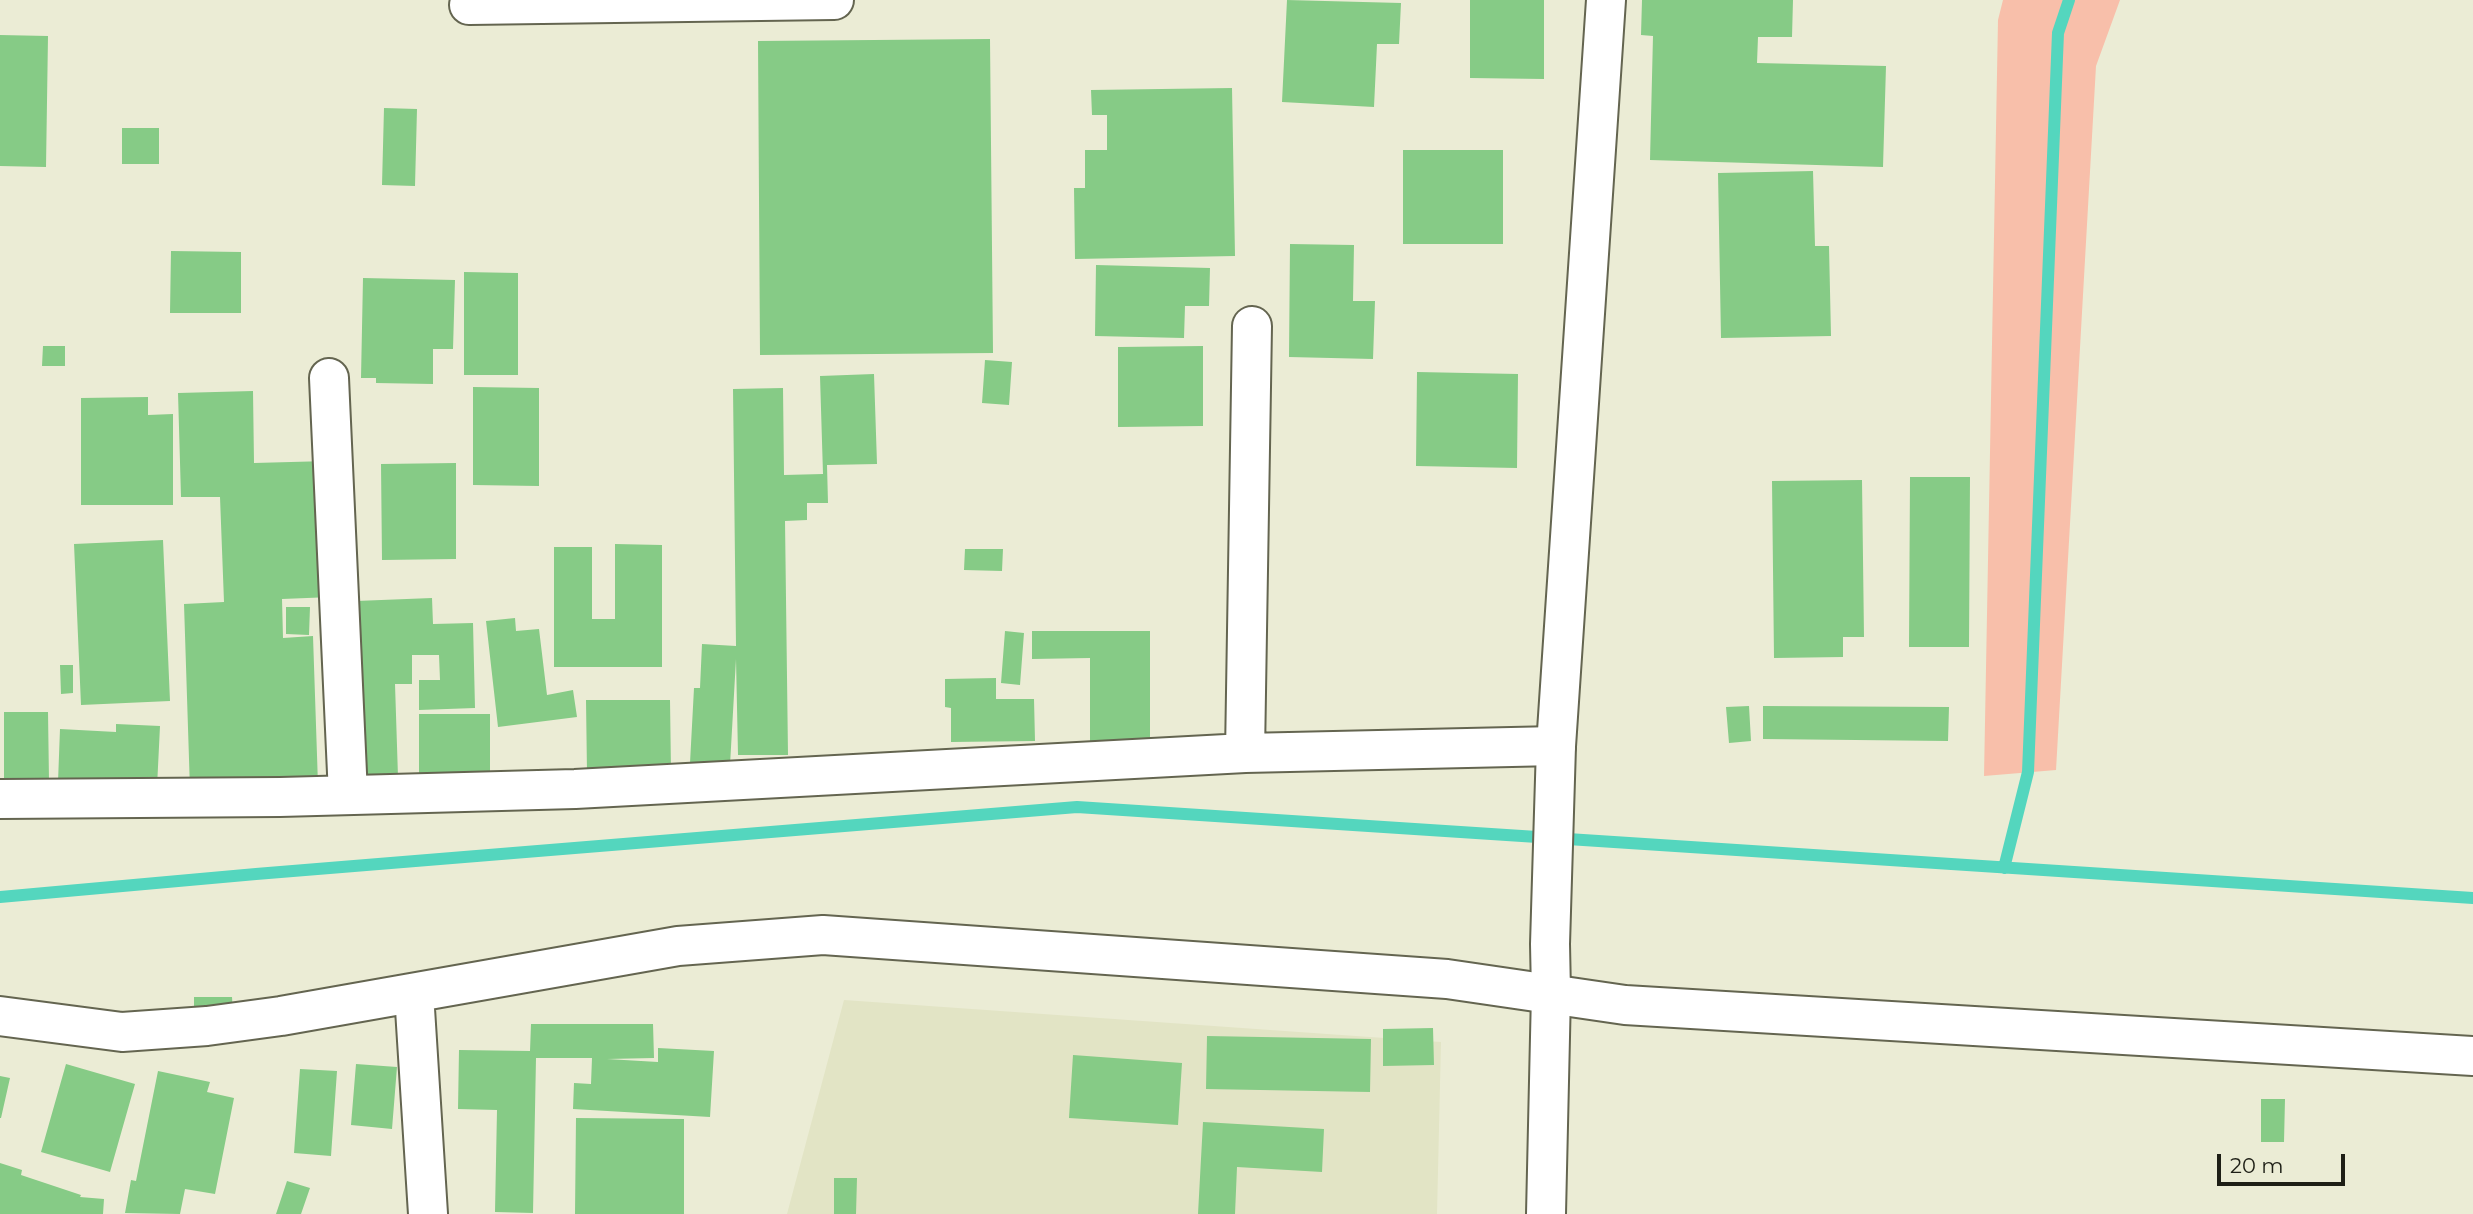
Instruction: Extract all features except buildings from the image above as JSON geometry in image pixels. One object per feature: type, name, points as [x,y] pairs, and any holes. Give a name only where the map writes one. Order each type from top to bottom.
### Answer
[{"type":"street","points":[[469,5],[834,0]]},
{"type":"street","points":[[1546,1214],[1556,757],[1606,0]]},
{"type":"street","points":[[1245,753],[1252,326]]},
{"type":"street","points":[[329,378],[348,795]]},
{"type":"street","points":[[0,799],[575,789],[1245,753],[1556,757]]},
{"type":"street","points":[[0,1016],[122,1032],[207,1026],[281,1016],[678,946],[823,935],[1447,979],[1625,1005],[2473,1056]]},
{"type":"street","points":[[414,993],[428,1214]]},
{"type":"shaded area","points":[[2003,0],[2120,0],[2096,66],[2056,770],[1984,776],[1998,20]]},
{"type":"shaded area","points":[[844,1000],[1441,1042],[1437,1214],[787,1214]]},
{"type":"waterway","points":[[2004,868],[2028,772],[2058,33],[2069,0]]},
{"type":"waterway","points":[[0,897],[1077,807],[2473,898]]}]
